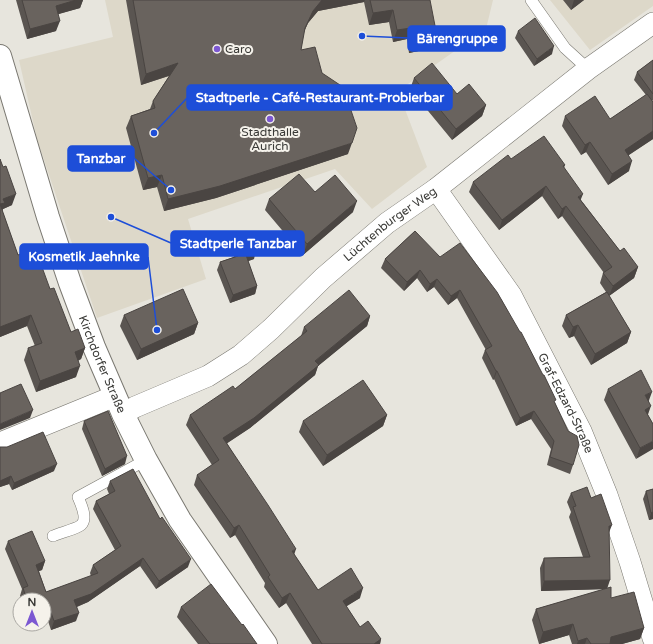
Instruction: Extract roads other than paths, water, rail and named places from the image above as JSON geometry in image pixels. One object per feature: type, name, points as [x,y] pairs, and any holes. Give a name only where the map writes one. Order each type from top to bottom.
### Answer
[{"type":"street","name":"Lüchtenburger Weg","points":[[0,443],[119,405],[135,407],[208,376],[241,355],[271,329],[323,278],[387,222],[436,189],[588,69],[653,23]]},
{"type":"street","name":"Kirchdorfer Straße","points":[[1,64],[48,217],[70,282],[94,346],[119,405],[146,460],[180,520],[266,644]]},
{"type":"street","name":"Graf-Edzard-Straße","points":[[436,189],[511,295],[581,431],[607,495],[630,562],[653,638]]},
{"type":"lane","points":[[531,0],[564,48],[588,69]]},
{"type":"lane","points":[[53,536],[80,526],[84,521],[78,498],[146,460]]},
{"type":"place","name":"Bärengruppe","points":[[362,36]]},
{"type":"place","name":"Caro","points":[[217,49]]},
{"type":"place","name":"Stadthalle Aurich","points":[[270,119]]},
{"type":"place","name":"Stadtperle - Café-Restaurant-Probierbar","points":[[154,133]]},
{"type":"place","name":"Tanzbar","points":[[171,190]]},
{"type":"place","name":"Stadtperle Tanzbar","points":[[111,217]]},
{"type":"place","name":"Kosmetik Jaehnke","points":[[157,330]]}]
